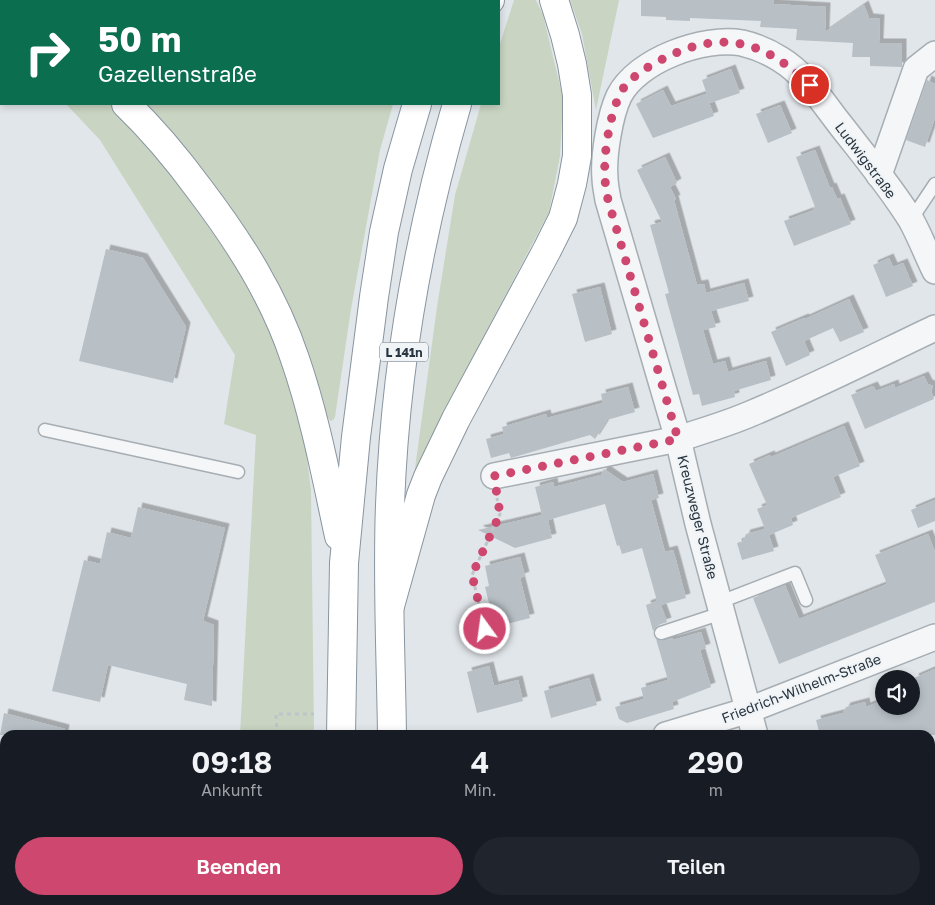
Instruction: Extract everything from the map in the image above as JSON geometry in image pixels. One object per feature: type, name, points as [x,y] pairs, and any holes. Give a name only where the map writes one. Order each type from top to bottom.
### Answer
[{"type":"highway","points":[[390,606],[421,495],[428,477],[456,419],[563,218],[572,184],[576,156],[578,112],[572,64],[556,5]]},
{"type":"highway","points":[[127,105],[186,171],[232,233],[264,284],[283,326],[307,396],[344,563]]},
{"type":"highway","name":"L 141n","points":[[341,730],[344,563],[356,437],[382,241],[398,169],[417,105]]},
{"type":"highway","name":"L 141n","points":[[392,730],[389,544],[393,455],[406,336],[415,278],[441,158],[457,105]]},
{"type":"street","name":"Ludwigstraße","points":[[665,58],[700,45],[740,43],[759,48],[780,59],[810,85],[879,175],[911,220],[935,271]]},
{"type":"street","points":[[879,175],[916,69],[935,54]]},
{"type":"street","name":"Kreuzweger Straße","points":[[665,58],[640,73],[626,85],[619,96],[611,117],[605,177],[608,200],[678,439],[698,524],[754,730]]},
{"type":"street","points":[[494,476],[678,439],[749,414],[818,384],[935,328]]},
{"type":"street","name":"Friedrich-Wilhelm-Straße","points":[[682,730],[748,710],[935,637]]},
{"type":"lane","points":[[911,220],[935,184]]},
{"type":"lane","points":[[45,430],[238,472]]},
{"type":"lane","points":[[661,633],[795,573],[806,600]]},
{"type":"path","points":[[485,629],[472,575],[500,514],[494,476]]},
{"type":"path","points":[[277,730],[276,714],[314,714]]},
{"type":"green space","points":[[514,0],[536,0],[543,15],[563,98],[560,156],[549,212],[489,326],[413,483],[437,307],[455,195],[481,105],[500,105],[500,44]]},
{"type":"green space","points":[[570,0],[619,0],[596,110],[582,34]]},
{"type":"green space","points":[[67,105],[111,105],[117,110],[176,181],[221,245],[263,309],[283,355],[303,427],[311,490],[314,730],[240,730],[256,435],[224,424],[235,355],[100,140]]},
{"type":"green space","points":[[140,105],[393,105],[380,150],[351,309],[335,417],[330,421]]},
{"type":"building","points":[[641,0],[774,0],[774,4],[826,7],[825,32],[864,5],[869,18],[880,19],[879,43],[902,43],[902,67],[870,66],[870,57],[852,57],[853,43],[796,40],[797,29],[760,27],[761,21],[690,18],[690,21],[666,20],[666,17],[641,16]]},
{"type":"building","points":[[731,69],[740,93],[710,103],[702,80]]},
{"type":"building","points":[[927,80],[935,84],[935,118],[925,147],[906,140]]},
{"type":"building","points":[[663,90],[671,106],[706,94],[714,116],[653,138],[636,104]]},
{"type":"building","points":[[780,105],[792,133],[768,143],[756,114]]},
{"type":"building","points":[[815,150],[830,188],[832,187],[837,199],[840,198],[851,224],[794,246],[784,221],[814,210],[813,208],[815,207],[796,157]]},
{"type":"building","points":[[665,157],[677,183],[670,187],[676,199],[674,200],[697,285],[704,284],[706,293],[744,283],[749,301],[711,311],[716,327],[703,330],[713,364],[725,361],[728,372],[766,361],[771,380],[734,391],[735,397],[702,406],[699,394],[693,395],[665,294],[669,293],[650,225],[662,222],[637,170]]},
{"type":"building","points":[[106,249],[143,258],[186,327],[173,383],[79,361]]},
{"type":"building","points":[[889,258],[893,267],[903,263],[913,286],[886,297],[873,265]]},
{"type":"building","points":[[600,287],[612,334],[585,342],[572,294]]},
{"type":"building","points":[[849,299],[864,332],[840,342],[833,328],[804,341],[810,355],[786,366],[771,332]]},
{"type":"building","points":[[924,376],[928,384],[933,386],[931,391],[934,399],[865,429],[851,395],[873,386],[876,391],[894,384],[895,388]]},
{"type":"building","points":[[628,387],[635,412],[607,420],[595,439],[590,435],[511,458],[509,453],[491,458],[486,439],[504,434],[502,427],[546,414],[547,418],[603,403],[601,394]]},
{"type":"building","points":[[844,426],[860,466],[833,477],[841,497],[791,518],[793,525],[769,535],[774,551],[742,560],[737,543],[743,541],[746,534],[765,529],[757,509],[767,505],[749,464],[770,455],[771,457]]},
{"type":"building","points":[[604,469],[623,482],[653,474],[659,498],[651,500],[665,552],[673,550],[686,598],[661,605],[667,622],[658,625],[653,631],[646,605],[657,601],[642,548],[622,554],[619,545],[617,546],[605,504],[548,520],[552,538],[515,548],[478,530],[542,515],[535,487],[553,482],[554,487],[601,475]]},
{"type":"building","points":[[935,500],[935,521],[918,528],[911,510]]},
{"type":"building","points":[[138,507],[225,528],[203,621],[214,625],[212,706],[184,700],[187,684],[108,665],[100,702],[52,691],[84,560],[100,564],[107,532],[131,538]]},
{"type":"building","points":[[928,534],[935,552],[935,602],[779,664],[753,598],[785,585],[799,619],[887,584],[875,555]]},
{"type":"building","points":[[520,557],[525,576],[520,578],[530,618],[495,627],[485,587],[489,586],[485,566]]},
{"type":"building","points":[[701,632],[706,648],[700,650],[711,687],[672,702],[674,709],[627,723],[619,719],[615,707],[644,699],[641,688],[668,680],[656,639],[663,641],[672,638],[673,640]]},
{"type":"building","points":[[489,666],[494,686],[518,680],[523,701],[477,713],[467,672]]},
{"type":"building","points":[[935,669],[935,730],[819,730],[816,720],[843,713],[846,707],[865,702],[866,707],[875,704],[875,715],[920,715],[920,675]]},
{"type":"building","points":[[589,678],[597,705],[551,718],[544,691]]},
{"type":"building","points":[[4,713],[65,729],[65,730],[1,730]]},
{"type":"route","points":[[485,629],[472,575],[500,514],[494,476],[678,439],[608,200],[605,177],[607,150],[611,117],[619,96],[626,85],[647,67],[680,51],[700,45],[720,43],[740,43],[759,48],[780,59],[810,85]]}]
